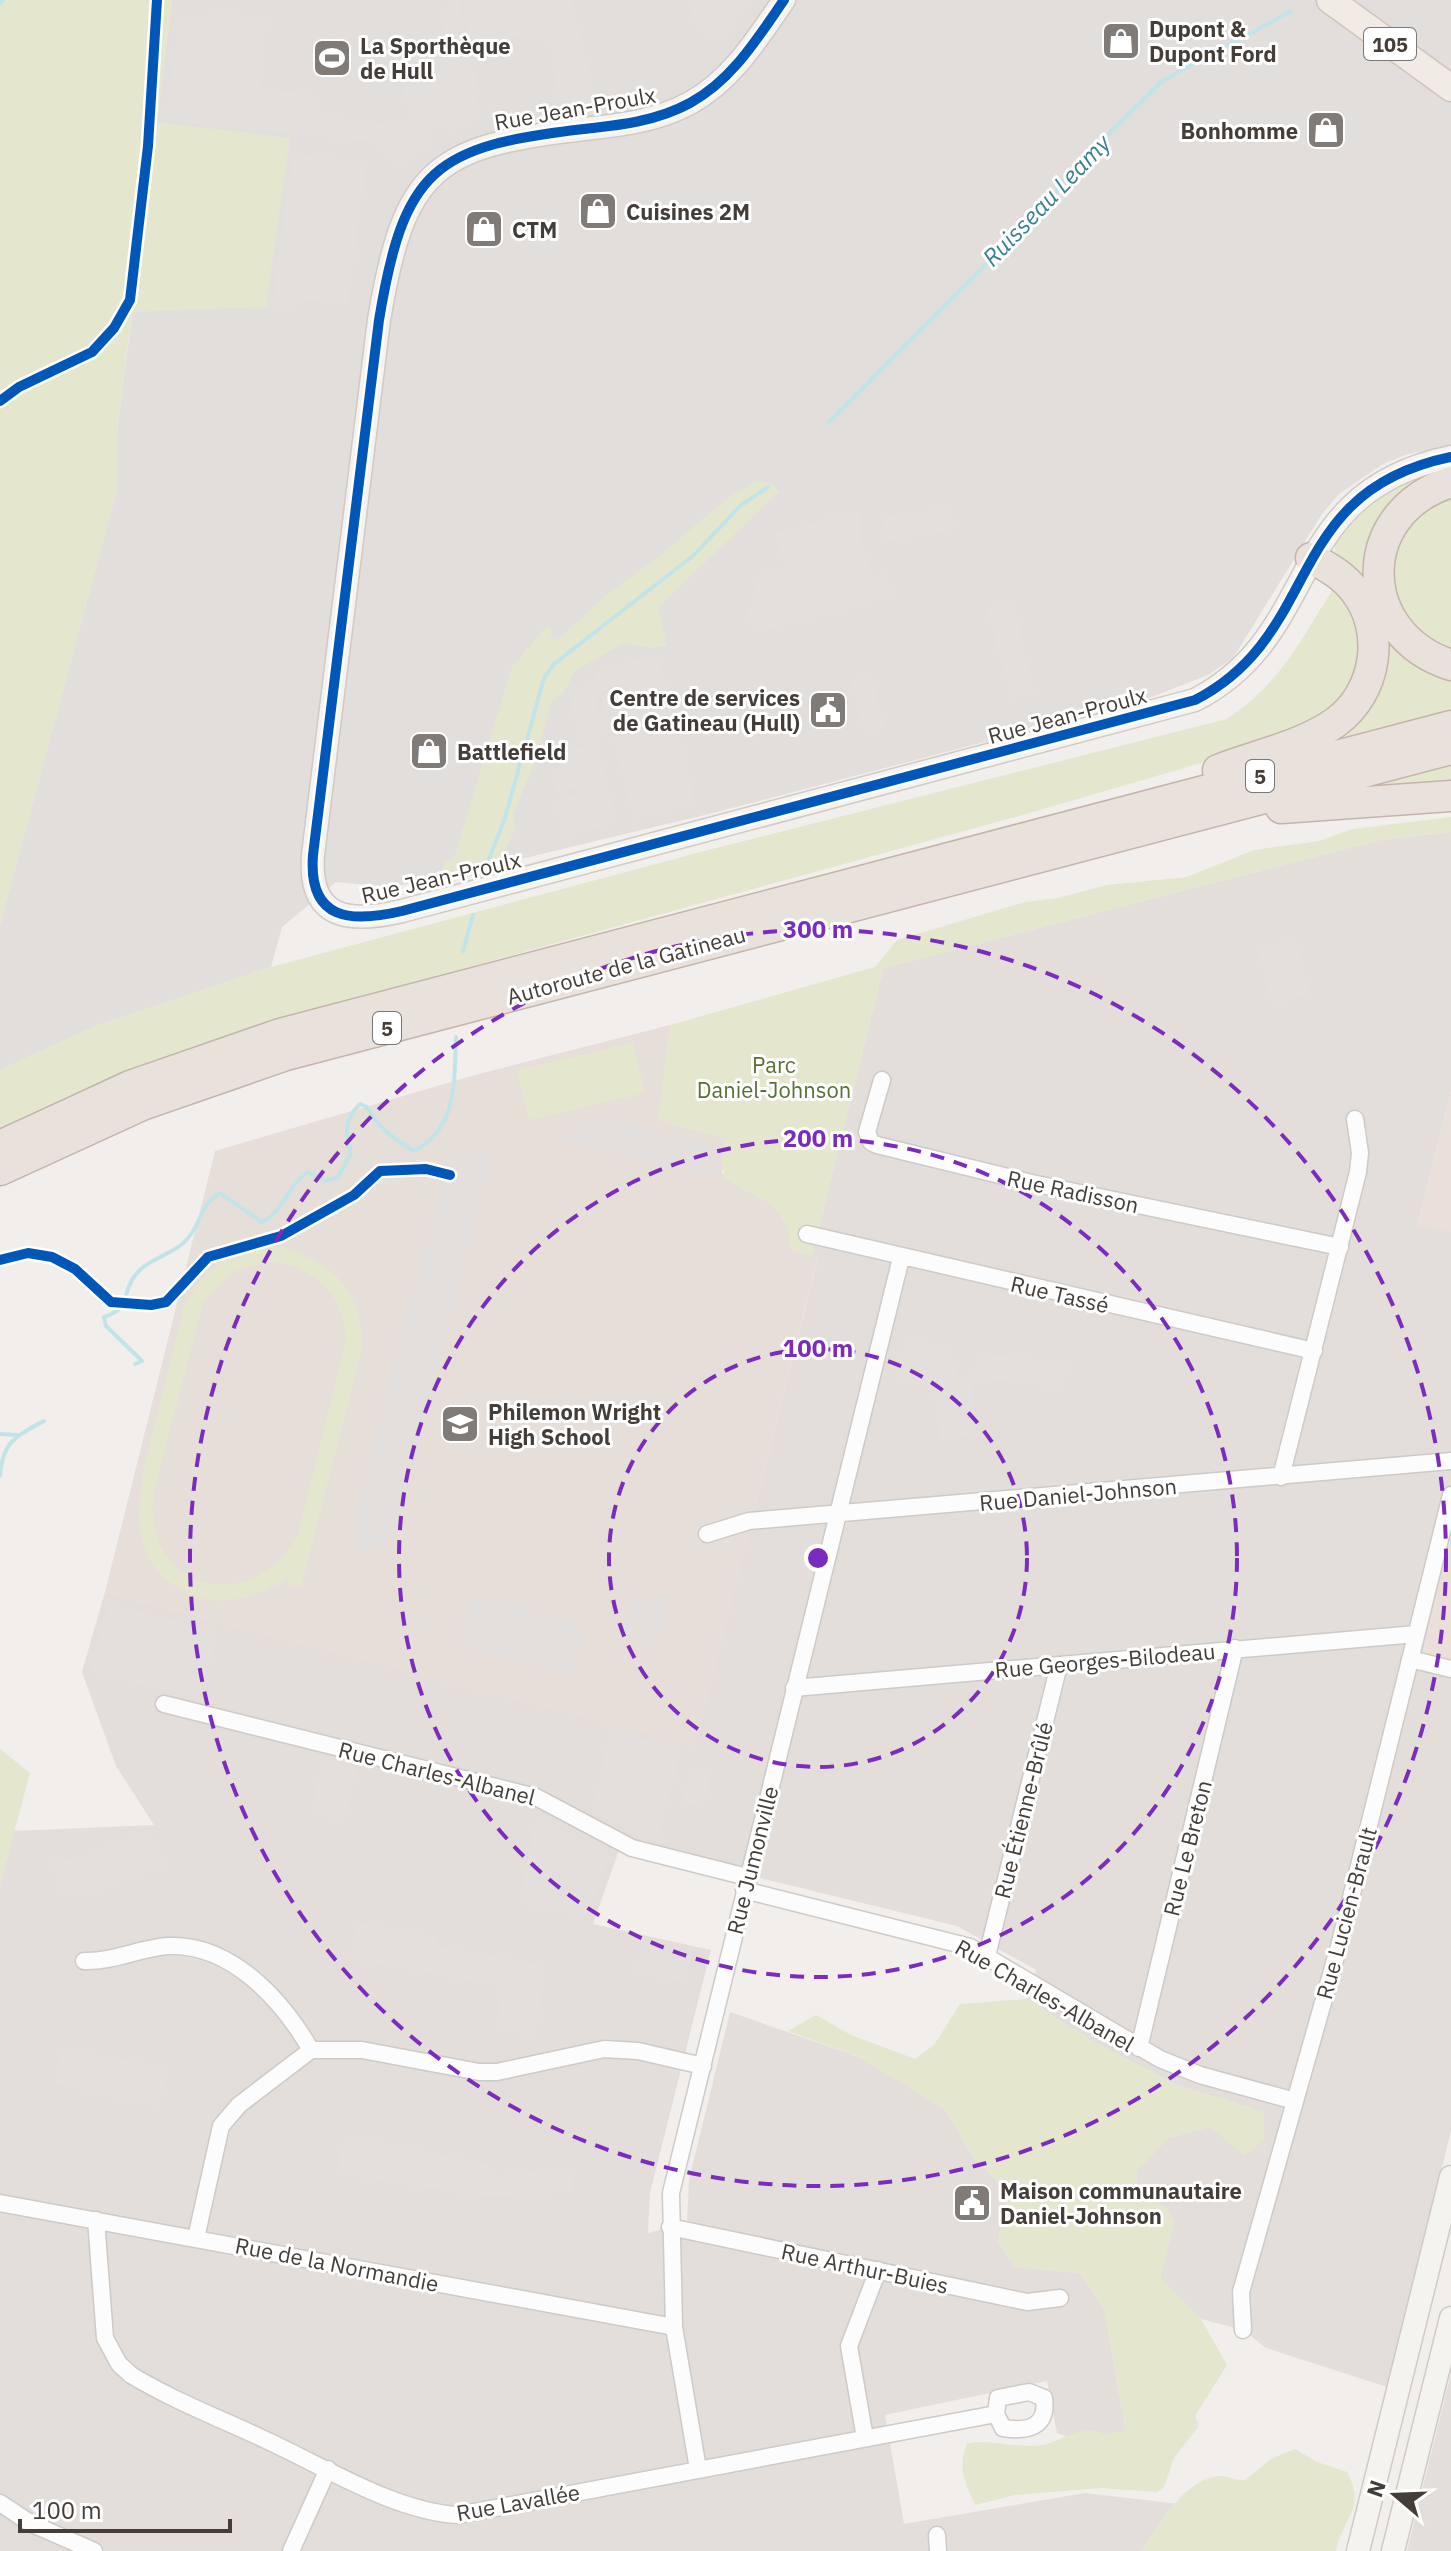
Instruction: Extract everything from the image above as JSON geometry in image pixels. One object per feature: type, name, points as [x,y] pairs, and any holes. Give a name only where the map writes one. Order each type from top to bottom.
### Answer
[{"type":"highway","points":[[1451,482],[1421,495],[1399,515],[1385,540],[1378,573],[1382,602],[1396,629],[1422,653],[1451,665]]},
{"type":"highway","points":[[1068,826],[1310,736],[1349,711],[1361,695],[1372,666],[1371,626],[1352,587],[1311,558]]},
{"type":"highway","name":"Autoroute de la Gatineau","points":[[0,1146],[130,1086],[270,1038],[1451,726]]},
{"type":"highway","name":"Autoroute de la Gatineau","points":[[0,1170],[133,1108],[286,1055],[1451,749]]},
{"type":"highway","points":[[1199,815],[1451,796]]},
{"type":"main road","name":"105","points":[[1330,0],[1451,88]]},
{"type":"street","name":"Rue Jean-Proulx","points":[[784,0],[733,70],[689,104],[646,121],[487,144],[456,158],[429,179],[404,216],[388,263],[379,320],[313,855],[313,880],[326,905],[348,917],[385,915],[1175,707],[1222,686],[1251,661],[1268,639],[1335,520],[1365,491],[1407,468],[1451,457]]},
{"type":"street","name":"Rue Radisson","points":[[882,1080],[867,1132],[871,1142],[877,1145],[1046,1186],[1340,1247]]},
{"type":"street","points":[[1281,1477],[1340,1247],[1360,1153],[1355,1119]]},
{"type":"street","name":"Rue Tassé","points":[[807,1234],[1314,1351]]},
{"type":"street","name":"Rue Jumonville","points":[[698,2469],[674,2327],[671,2193],[901,1258]]},
{"type":"street","name":"Rue Daniel-Johnson","points":[[707,1534],[749,1521],[1451,1461]]},
{"type":"street","name":"Rue Lucien-Brault","points":[[1243,2330],[1241,2292],[1342,1934],[1451,1495]]},
{"type":"street","name":"Rue Georges-Bilodeau","points":[[794,1688],[1416,1634]]},
{"type":"street","name":"Rue Le Breton","points":[[1139,2048],[1235,1648]]},
{"type":"street","points":[[1410,1659],[1451,1669]]},
{"type":"street","name":"Rue Étienne-Brûlé","points":[[987,1956],[1059,1665]]},
{"type":"street","name":"Rue Charles-Albanel","points":[[164,1704],[536,1797],[632,1848],[945,1938],[987,1956],[1139,2048],[1200,2075],[1295,2101]]},
{"type":"street","points":[[84,1961],[107,1962],[167,1946],[220,1956],[277,2000],[311,2050]]},
{"type":"street","points":[[196,2238],[221,2126],[239,2105],[311,2050],[362,2050],[479,2072],[497,2072],[590,2051],[621,2049],[703,2066]]},
{"type":"street","points":[[1358,2551],[1451,2177]]},
{"type":"street","name":"Rue de la Normandie","points":[[0,2203],[674,2327]]},
{"type":"street","name":"Rue Lavallée","points":[[96,2220],[105,2338],[119,2364],[145,2384],[420,2510],[458,2515],[996,2414]]},
{"type":"street","name":"Rue Arthur-Buies","points":[[670,2227],[1027,2302],[1060,2298]]},
{"type":"street","points":[[865,2438],[849,2346],[878,2270]]},
{"type":"street","points":[[1393,2551],[1451,2318]]},
{"type":"street","points":[[291,2551],[328,2469]]},
{"type":"street","points":[[0,2503],[30,2523],[94,2551]]},
{"type":"shaded area","points":[[172,0],[1451,0],[1451,446],[1408,454],[1383,464],[1339,494],[1322,514],[1233,658],[1208,675],[1141,701],[713,813],[433,880],[390,887],[336,882],[282,927],[271,967],[96,1026],[0,1070],[0,925],[117,489],[117,433]]},
{"type":"shaded area","points":[[448,0],[459,0],[468,57],[479,86],[472,89],[483,113],[449,133],[441,123],[430,129],[403,98],[407,69],[419,51],[443,48]]},
{"type":"shaded area","points":[[463,0],[571,0],[597,102],[560,106],[548,33],[510,37],[511,47],[470,49]]},
{"type":"shaded area","points":[[687,0],[749,0],[719,42],[699,32]]},
{"type":"shaded area","points":[[217,12],[266,19],[261,88],[321,96],[320,116],[397,126],[412,115],[432,142],[401,167],[376,142],[165,121],[179,18],[198,19]]},
{"type":"shaded area","points":[[293,154],[366,163],[348,304],[301,299],[287,307],[272,308]]},
{"type":"shaded area","points":[[952,508],[954,525],[944,532],[887,541],[883,517]]},
{"type":"shaded area","points":[[858,511],[862,525],[859,533],[871,576],[886,573],[891,597],[754,633],[747,609],[760,605],[756,589],[760,574],[785,566],[775,533]]},
{"type":"shaded area","points":[[1013,601],[1034,694],[1012,699],[987,608]]},
{"type":"shaded area","points":[[657,654],[662,673],[600,690],[595,672]]},
{"type":"shaded area","points":[[872,675],[884,729],[866,733],[850,681]]},
{"type":"shaded area","points":[[664,679],[673,716],[611,732],[601,696]]},
{"type":"shaded area","points":[[592,685],[604,734],[580,741],[569,690]]},
{"type":"shaded area","points":[[675,721],[684,759],[622,775],[613,738]]},
{"type":"shaded area","points":[[597,743],[606,779],[556,792],[552,773],[562,770],[558,753]]},
{"type":"shaded area","points":[[686,765],[695,803],[634,818],[624,782]]},
{"type":"shaded area","points":[[607,786],[617,823],[561,837],[558,799]]},
{"type":"shaded area","points":[[1451,832],[1451,1091],[1418,1224],[1451,1232],[1451,1535],[1423,1655],[1451,1662],[1451,2131],[1387,2387],[1266,2348],[1243,2330],[1201,2319],[1160,2278],[1174,2222],[1166,2208],[1136,2193],[1137,2170],[1168,2138],[1264,2112],[1179,2086],[1090,2040],[1026,1999],[1036,1970],[957,1926],[756,1877],[624,1836],[593,1924],[711,1950],[650,2193],[648,2233],[687,2223],[689,2180],[730,2012],[859,2057],[945,2109],[973,2156],[1008,2193],[998,2243],[1016,2267],[1079,2273],[1104,2308],[1126,2431],[1078,2441],[1057,2433],[1047,2381],[885,2415],[904,2524],[1085,2493],[1180,2504],[1187,2551],[0,2551],[0,1885],[14,1831],[154,1825],[116,1766],[82,1672],[105,1592],[694,1745],[818,1258],[812,1256],[883,968],[1380,840]]},
{"type":"shaded area","points":[[1294,939],[1311,993],[1273,1004],[1257,949]]},
{"type":"shaded area","name":"Philemon Wright High School","points":[[670,1025],[659,1120],[725,1138],[722,1173],[762,1196],[780,1213],[789,1230],[791,1250],[818,1257],[694,1746],[105,1592],[215,1151],[475,1075]]},
{"type":"shaded area","points":[[1451,1091],[1451,1232],[1418,1225]]},
{"type":"shaded area","points":[[594,1116],[719,1146],[714,1177],[555,1139]]},
{"type":"shaded area","points":[[492,1144],[487,1177],[397,1535],[368,1549],[357,1561],[358,1509],[443,1182],[458,1161]]},
{"type":"shaded area","points":[[906,1338],[952,1350],[950,1359],[959,1363],[955,1381],[971,1382],[975,1435],[940,1440],[934,1387],[896,1376]]},
{"type":"shaded area","points":[[978,1353],[1067,1363],[1063,1387],[973,1377]]},
{"type":"shaded area","points":[[1451,1535],[1451,1662],[1423,1655]]},
{"type":"shaded area","points":[[646,1592],[670,1596],[657,1647],[623,1638],[633,1598],[642,1601]]},
{"type":"shaded area","points":[[473,1595],[586,1625],[573,1675],[460,1645]]},
{"type":"shaded area","points":[[109,1603],[217,1632],[200,1699],[91,1671]]},
{"type":"shaded area","points":[[611,1730],[681,1750],[657,1839],[625,1828],[592,1811]]},
{"type":"shaded area","points":[[323,1758],[357,1767],[344,1821],[311,1813]]},
{"type":"shaded area","points":[[691,1767],[712,1771],[702,1806],[682,1802]]},
{"type":"shaded area","points":[[537,1817],[607,1856],[587,1917],[519,1903]]},
{"type":"shaded area","points":[[148,1830],[165,1865],[91,1892],[60,1889],[52,1863],[81,1857]]},
{"type":"shaded area","points":[[357,1922],[436,1937],[436,1946],[545,1966],[535,2035],[497,2028],[503,1987],[349,1958]]},
{"type":"shaded area","points":[[642,1943],[691,1952],[686,1982],[638,1972]]},
{"type":"shaded area","points":[[62,2048],[168,2069],[157,2107],[55,2083]]},
{"type":"shaded area","points":[[345,2135],[488,2165],[490,2177],[570,2167],[572,2192],[485,2197],[338,2173]]},
{"type":"shaded area","points":[[1451,2373],[1451,2551],[1407,2551]]},
{"type":"green space","points":[[0,0],[172,0],[157,122],[290,138],[266,307],[132,312],[117,433],[117,489],[0,925]]},
{"type":"green space","points":[[1437,472],[1369,573],[1451,674],[1451,711],[1343,740],[1339,730],[1375,682],[1335,556],[1335,543],[1379,498],[1404,484]]},
{"type":"green space","points":[[756,481],[772,484],[780,491],[658,607],[667,646],[652,648],[624,643],[576,670],[563,693],[552,701],[534,764],[513,815],[516,827],[496,870],[487,864],[472,876],[451,881],[442,873],[444,861],[454,858],[512,667],[547,626],[552,629],[551,638],[558,640],[605,596],[657,558],[728,498]]},
{"type":"green space","points":[[1451,494],[1451,654],[1429,646],[1395,606],[1391,554],[1419,510]]},
{"type":"green space","points":[[1335,586],[1346,597],[1362,640],[1357,678],[1323,719],[1208,761],[1026,814],[265,1023],[130,1070],[0,1128],[0,1070],[96,1026],[271,967],[716,848],[1227,719],[1276,675]]},
{"type":"green space","points":[[1451,765],[1451,788],[1364,788]]},
{"type":"green space","name":"Parc Daniel-Johnson","points":[[1451,817],[1451,832],[1380,840],[883,968],[812,1256],[791,1250],[785,1222],[770,1204],[725,1179],[722,1164],[725,1138],[658,1120],[670,1025],[875,967],[897,940],[1025,902],[1058,898],[1107,885],[1187,877],[1254,850],[1319,841],[1353,829]]},
{"type":"green space","points":[[633,1043],[645,1093],[529,1120],[517,1070]]},
{"type":"green space","points":[[273,1246],[311,1258],[340,1280],[358,1312],[361,1352],[301,1587],[288,1584],[289,1578],[238,1599],[198,1598],[163,1576],[149,1558],[141,1536],[139,1514],[145,1465],[185,1304],[210,1271],[232,1257]],"holes":[[[267,1262],[284,1264],[312,1276],[333,1296],[344,1325],[346,1342],[298,1535],[278,1562],[254,1578],[228,1584],[203,1582],[181,1571],[164,1552],[154,1525],[154,1492],[203,1302],[234,1271]]]},
{"type":"green space","points":[[0,1749],[30,1773],[0,1885]]},
{"type":"green space","points":[[1026,1999],[1090,2040],[1179,2086],[1264,2112],[1264,2138],[1245,2156],[1210,2127],[1168,2138],[1137,2171],[1136,2193],[1166,2208],[1174,2222],[1160,2278],[1201,2319],[1227,2365],[1195,2416],[1199,2426],[1174,2458],[1164,2487],[1157,2492],[1101,2488],[1015,2495],[975,2505],[962,2468],[967,2444],[1040,2445],[1084,2431],[1105,2435],[1126,2430],[1104,2308],[1079,2273],[1016,2267],[998,2243],[1008,2193],[973,2156],[945,2109],[859,2057],[788,2031],[816,2015],[851,2035],[915,2059],[934,2045],[960,2004]]},
{"type":"green space","points":[[1295,2449],[1317,2462],[1347,2472],[1353,2484],[1354,2504],[1336,2551],[1142,2551],[1174,2504],[1195,2485],[1220,2476],[1245,2480],[1271,2459]]},
{"type":"waterway","points":[[0,3],[3,0]]},
{"type":"waterway","name":"Ruisseau Leamy","points":[[829,422],[1053,197],[1066,176],[1162,81],[1290,12]]},
{"type":"waterway","name":"Ruisseau Leamy","points":[[487,864],[505,818],[544,678],[554,664],[694,555],[740,506],[768,487]]},
{"type":"waterway","name":"Ruisseau Leamy","points":[[463,951],[473,915]]},
{"type":"waterway","name":"Ruisseau Leamy","points":[[135,1364],[142,1361],[106,1326],[104,1317],[121,1307],[137,1273],[182,1244],[193,1232],[205,1208],[220,1193],[262,1222],[276,1212],[307,1172],[326,1181],[338,1177],[351,1153],[347,1133],[349,1121],[360,1104],[367,1107],[387,1132],[414,1151],[428,1142],[439,1130],[451,1102],[456,1037]]},
{"type":"waterway","name":"Ruisseau Leamy","points":[[0,1476],[4,1455],[12,1441],[44,1421]]},
{"type":"waterway","points":[[0,1434],[17,1435]]},
{"type":"cycle path","points":[[0,401],[19,387],[92,352],[114,328],[130,300],[148,146],[157,0]]},
{"type":"cycle path","points":[[784,0],[731,71],[690,103],[638,121],[492,145],[460,157],[435,174],[415,198],[400,229],[379,320],[313,855],[313,877],[318,893],[326,905],[336,912],[366,917],[402,911],[1195,700],[1236,672],[1266,639],[1330,532],[1358,500],[1397,475],[1451,457]]},
{"type":"cycle path","points":[[0,1260],[28,1253],[52,1257],[75,1269],[111,1302],[151,1305],[166,1302],[208,1257],[281,1236],[354,1195],[380,1171],[426,1169],[450,1175]]},
{"type":"place","name":"Dupont & Dupont Ford","points":[[1121,41]]},
{"type":"place","name":"La Sporthèque de Hull","points":[[332,58]]},
{"type":"place","name":"Bonhomme","points":[[1326,130]]},
{"type":"place","name":"Cuisines 2M","points":[[598,211]]},
{"type":"place","name":"CTM","points":[[484,229]]},
{"type":"place","name":"Centre de services de Gatineau (Hull)","points":[[828,710]]},
{"type":"place","name":"Battlefield","points":[[429,751]]},
{"type":"place","name":"Philemon Wright High School","points":[[460,1424]]},
{"type":"place","name":"Maison communautaire Daniel-Johnson","points":[[972,2203]]}]
